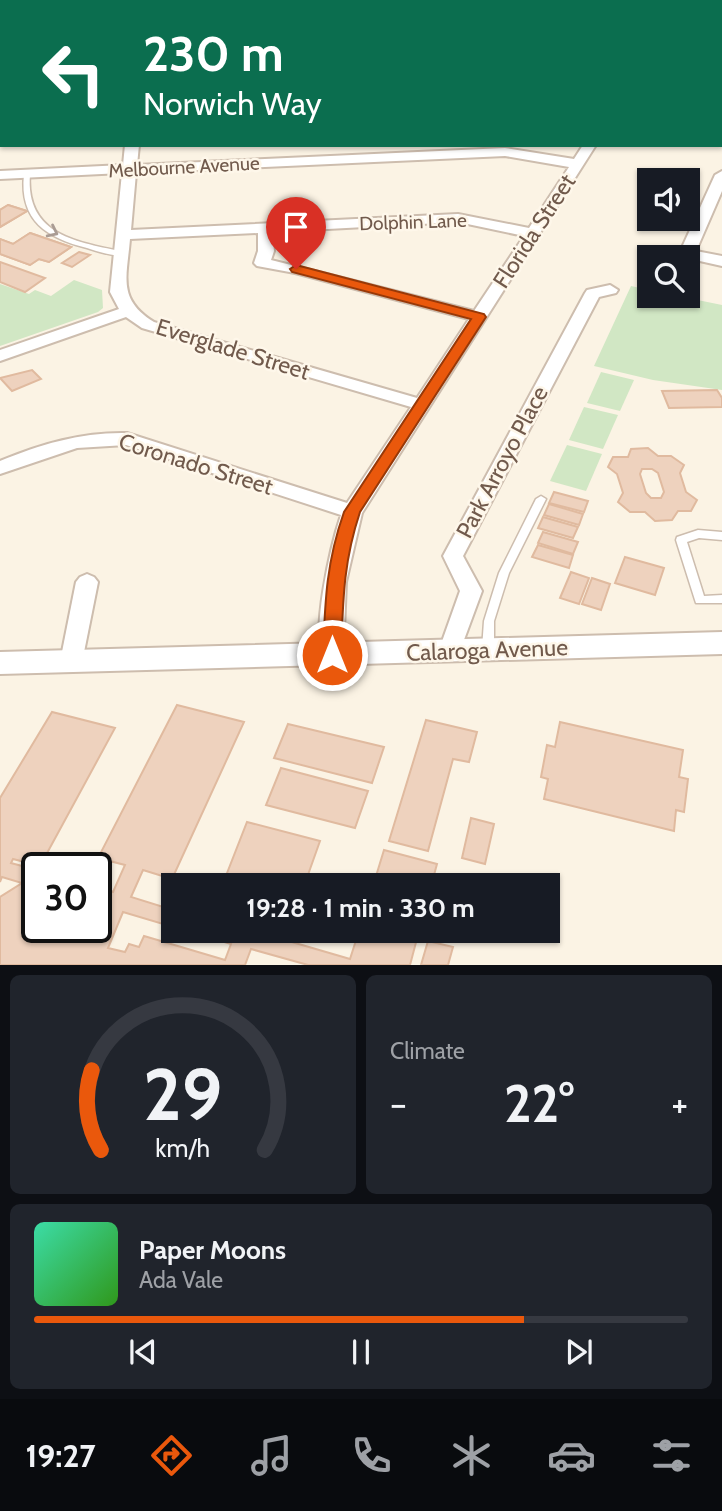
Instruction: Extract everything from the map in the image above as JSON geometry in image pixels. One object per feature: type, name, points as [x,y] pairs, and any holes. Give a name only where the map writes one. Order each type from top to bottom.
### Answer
[{"type":"street","name":"Everglade Street","points":[[132,147],[118,292],[129,311],[148,325],[422,405]]},
{"type":"street","name":"Florida Street","points":[[332,655],[335,573],[352,512],[589,147]]},
{"type":"street","name":"Melbourne Avenue","points":[[0,175],[505,152],[577,164]]},
{"type":"street","points":[[722,175],[687,254],[722,261]]},
{"type":"street","name":"Dolphin Lane","points":[[124,235],[458,218],[533,233]]},
{"type":"street","points":[[265,229],[266,251],[262,263],[296,269],[479,317]]},
{"type":"street","name":"Park Arroyo Place","points":[[450,650],[471,591],[466,579],[455,566],[453,556],[593,293],[610,289]]},
{"type":"street","points":[[0,356],[129,311]]},
{"type":"street","name":"Coronado Street","points":[[0,468],[78,440],[102,437],[127,439],[352,512]]},
{"type":"street","points":[[71,662],[87,582]]},
{"type":"street","name":"Calaroga Avenue","points":[[0,663],[722,643]]},
{"type":"lane","points":[[27,174],[26,182],[34,211],[45,230],[94,248],[122,254]]},
{"type":"lane","points":[[488,649],[489,621],[504,573],[541,499]]},
{"type":"lane","points":[[722,536],[698,534],[681,540],[700,600],[722,599]]},
{"type":"green space","points":[[74,280],[102,290],[103,308],[0,346],[0,284],[29,294],[35,290],[51,296]]},
{"type":"green space","points":[[631,286],[637,287],[637,308],[700,308],[700,300],[722,305],[722,390],[653,380],[594,366]]},
{"type":"green space","points":[[601,372],[634,380],[620,411],[587,403]]},
{"type":"green space","points":[[584,407],[618,415],[603,449],[569,440]]},
{"type":"green space","points":[[567,445],[602,454],[586,491],[550,481]]},
{"type":"building","points":[[8,205],[27,211],[0,227],[0,210]]},
{"type":"building","points":[[8,205],[27,211],[0,227],[0,210]]},
{"type":"building","points":[[30,233],[71,247],[49,262],[39,259],[30,265],[0,254],[0,239],[13,244]]},
{"type":"building","points":[[30,233],[71,247],[49,262],[39,259],[30,265],[0,254],[0,239],[13,244]]},
{"type":"building","points":[[79,252],[90,255],[72,267],[62,263]]},
{"type":"building","points":[[0,262],[45,278],[25,292],[0,282]]},
{"type":"building","points":[[32,370],[41,379],[12,391],[0,378]]},
{"type":"building","points":[[717,390],[722,398],[722,407],[669,408],[662,391]]},
{"type":"building","points":[[648,448],[658,456],[671,456],[684,465],[680,473],[686,492],[697,500],[691,511],[678,511],[672,520],[655,521],[645,512],[630,512],[618,502],[623,493],[617,474],[608,467],[613,457],[628,457],[631,449]],"holes":[[[642,469],[652,469],[658,473],[664,492],[661,498],[651,498],[646,493],[640,474]]]},
{"type":"building","points":[[554,492],[588,501],[584,512],[549,503]]},
{"type":"building","points":[[549,504],[583,514],[579,525],[544,515]]},
{"type":"building","points":[[543,517],[578,527],[573,538],[538,528]]},
{"type":"building","points":[[543,532],[578,542],[573,554],[538,543]]},
{"type":"building","points":[[538,545],[573,555],[569,568],[532,557]]},
{"type":"building","points":[[625,557],[664,568],[655,595],[615,583]]},
{"type":"building","points":[[571,572],[589,578],[579,604],[560,598]]},
{"type":"building","points":[[592,578],[610,584],[601,610],[582,604]]},
{"type":"building","points":[[177,705],[244,722],[175,873],[161,873],[161,876],[143,870],[131,897],[161,906],[161,923],[123,912],[112,938],[112,892],[125,865],[112,862],[112,852],[101,852]]},
{"type":"building","points":[[52,712],[115,728],[48,852],[21,852],[21,861],[13,859],[11,863],[21,866],[21,883],[2,877],[0,882],[0,798]]},
{"type":"building","points":[[426,720],[477,732],[469,762],[453,759],[428,851],[389,841]]},
{"type":"building","points":[[560,722],[683,750],[679,777],[688,779],[684,812],[676,810],[674,831],[544,799],[548,779],[541,777],[547,745],[555,747]]},
{"type":"building","points":[[288,724],[384,747],[372,783],[274,758]]},
{"type":"building","points":[[281,768],[368,791],[355,828],[266,805]]},
{"type":"building","points":[[471,818],[494,824],[485,864],[462,858]]},
{"type":"building","points":[[247,822],[320,841],[309,873],[227,873]]},
{"type":"building","points":[[384,850],[437,864],[435,873],[377,873]]},
{"type":"building","points":[[21,884],[21,943],[110,943],[108,948],[125,952],[129,944],[139,947],[144,936],[225,960],[231,944],[228,943],[295,943],[350,959],[355,943],[416,943],[410,965],[308,965],[251,949],[245,965],[0,965],[0,897]]},
{"type":"building","points":[[427,943],[453,947],[448,965],[421,965]]},
{"type":"route","points":[[296,269],[479,317],[352,512],[335,573],[332,655]]}]
